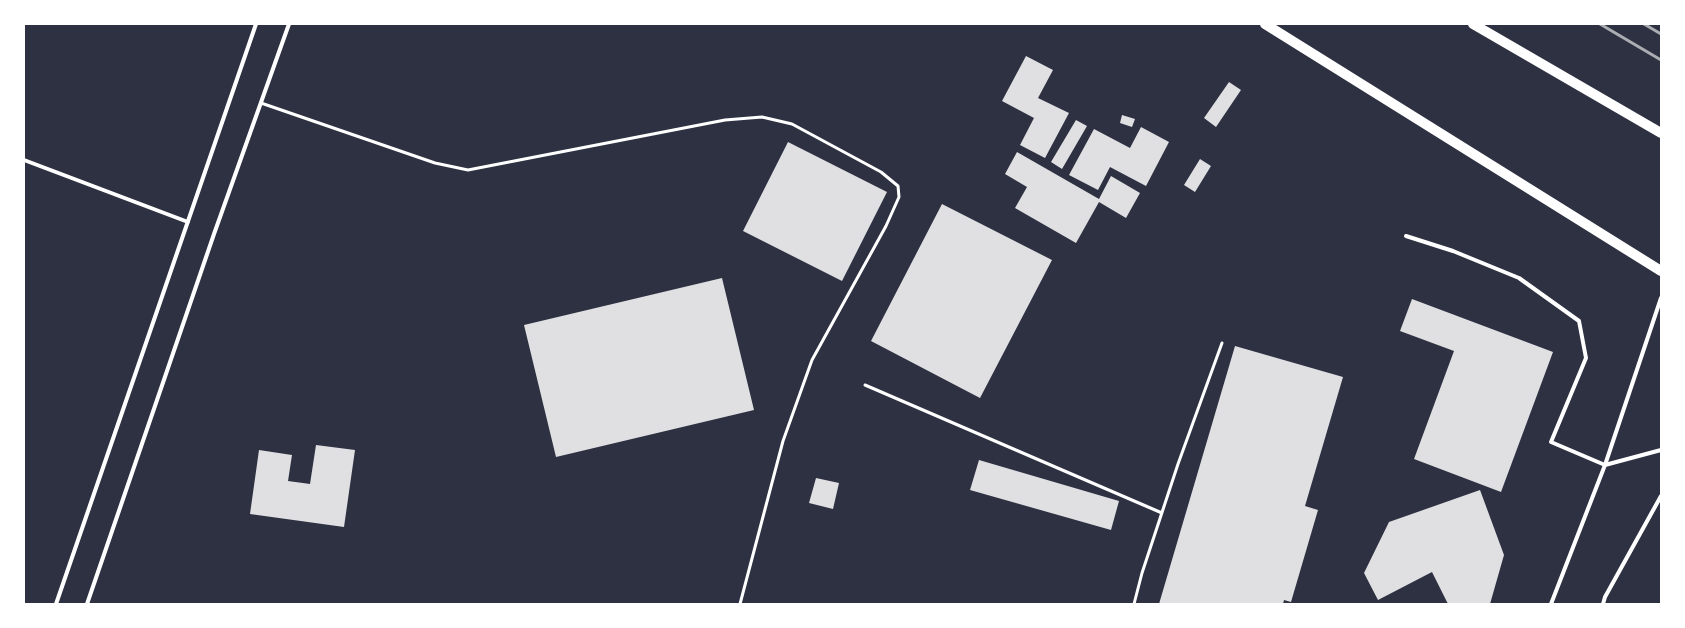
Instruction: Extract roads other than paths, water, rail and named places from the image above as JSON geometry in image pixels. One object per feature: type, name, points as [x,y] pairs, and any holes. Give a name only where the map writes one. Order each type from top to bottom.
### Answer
[{"type":"main road","points":[[1265,24],[1661,271]]},
{"type":"main road","points":[[1473,24],[1661,133]]},
{"type":"street","points":[[56,604],[256,24]]},
{"type":"street","points":[[87,604],[289,24]]},
{"type":"street","points":[[24,160],[188,222]]},
{"type":"street","points":[[1406,236],[1453,251],[1519,278],[1579,321],[1586,358],[1551,442],[1605,465],[1661,450]]},
{"type":"street","points":[[1551,604],[1605,465],[1661,298]]},
{"type":"street","points":[[1603,604],[1605,597],[1661,496]]},
{"type":"lane","points":[[261,103],[434,163],[468,170],[726,120],[762,117],[792,124],[881,172],[898,186],[899,197],[886,226],[812,360],[783,441],[740,604]]},
{"type":"lane","points":[[1134,604],[1142,573],[1162,513],[1222,343]]},
{"type":"lane","points":[[865,385],[1162,513]]},
{"type":"railway","points":[[1600,24],[1661,60]]},
{"type":"railway","points":[[1644,24],[1661,34]]}]
